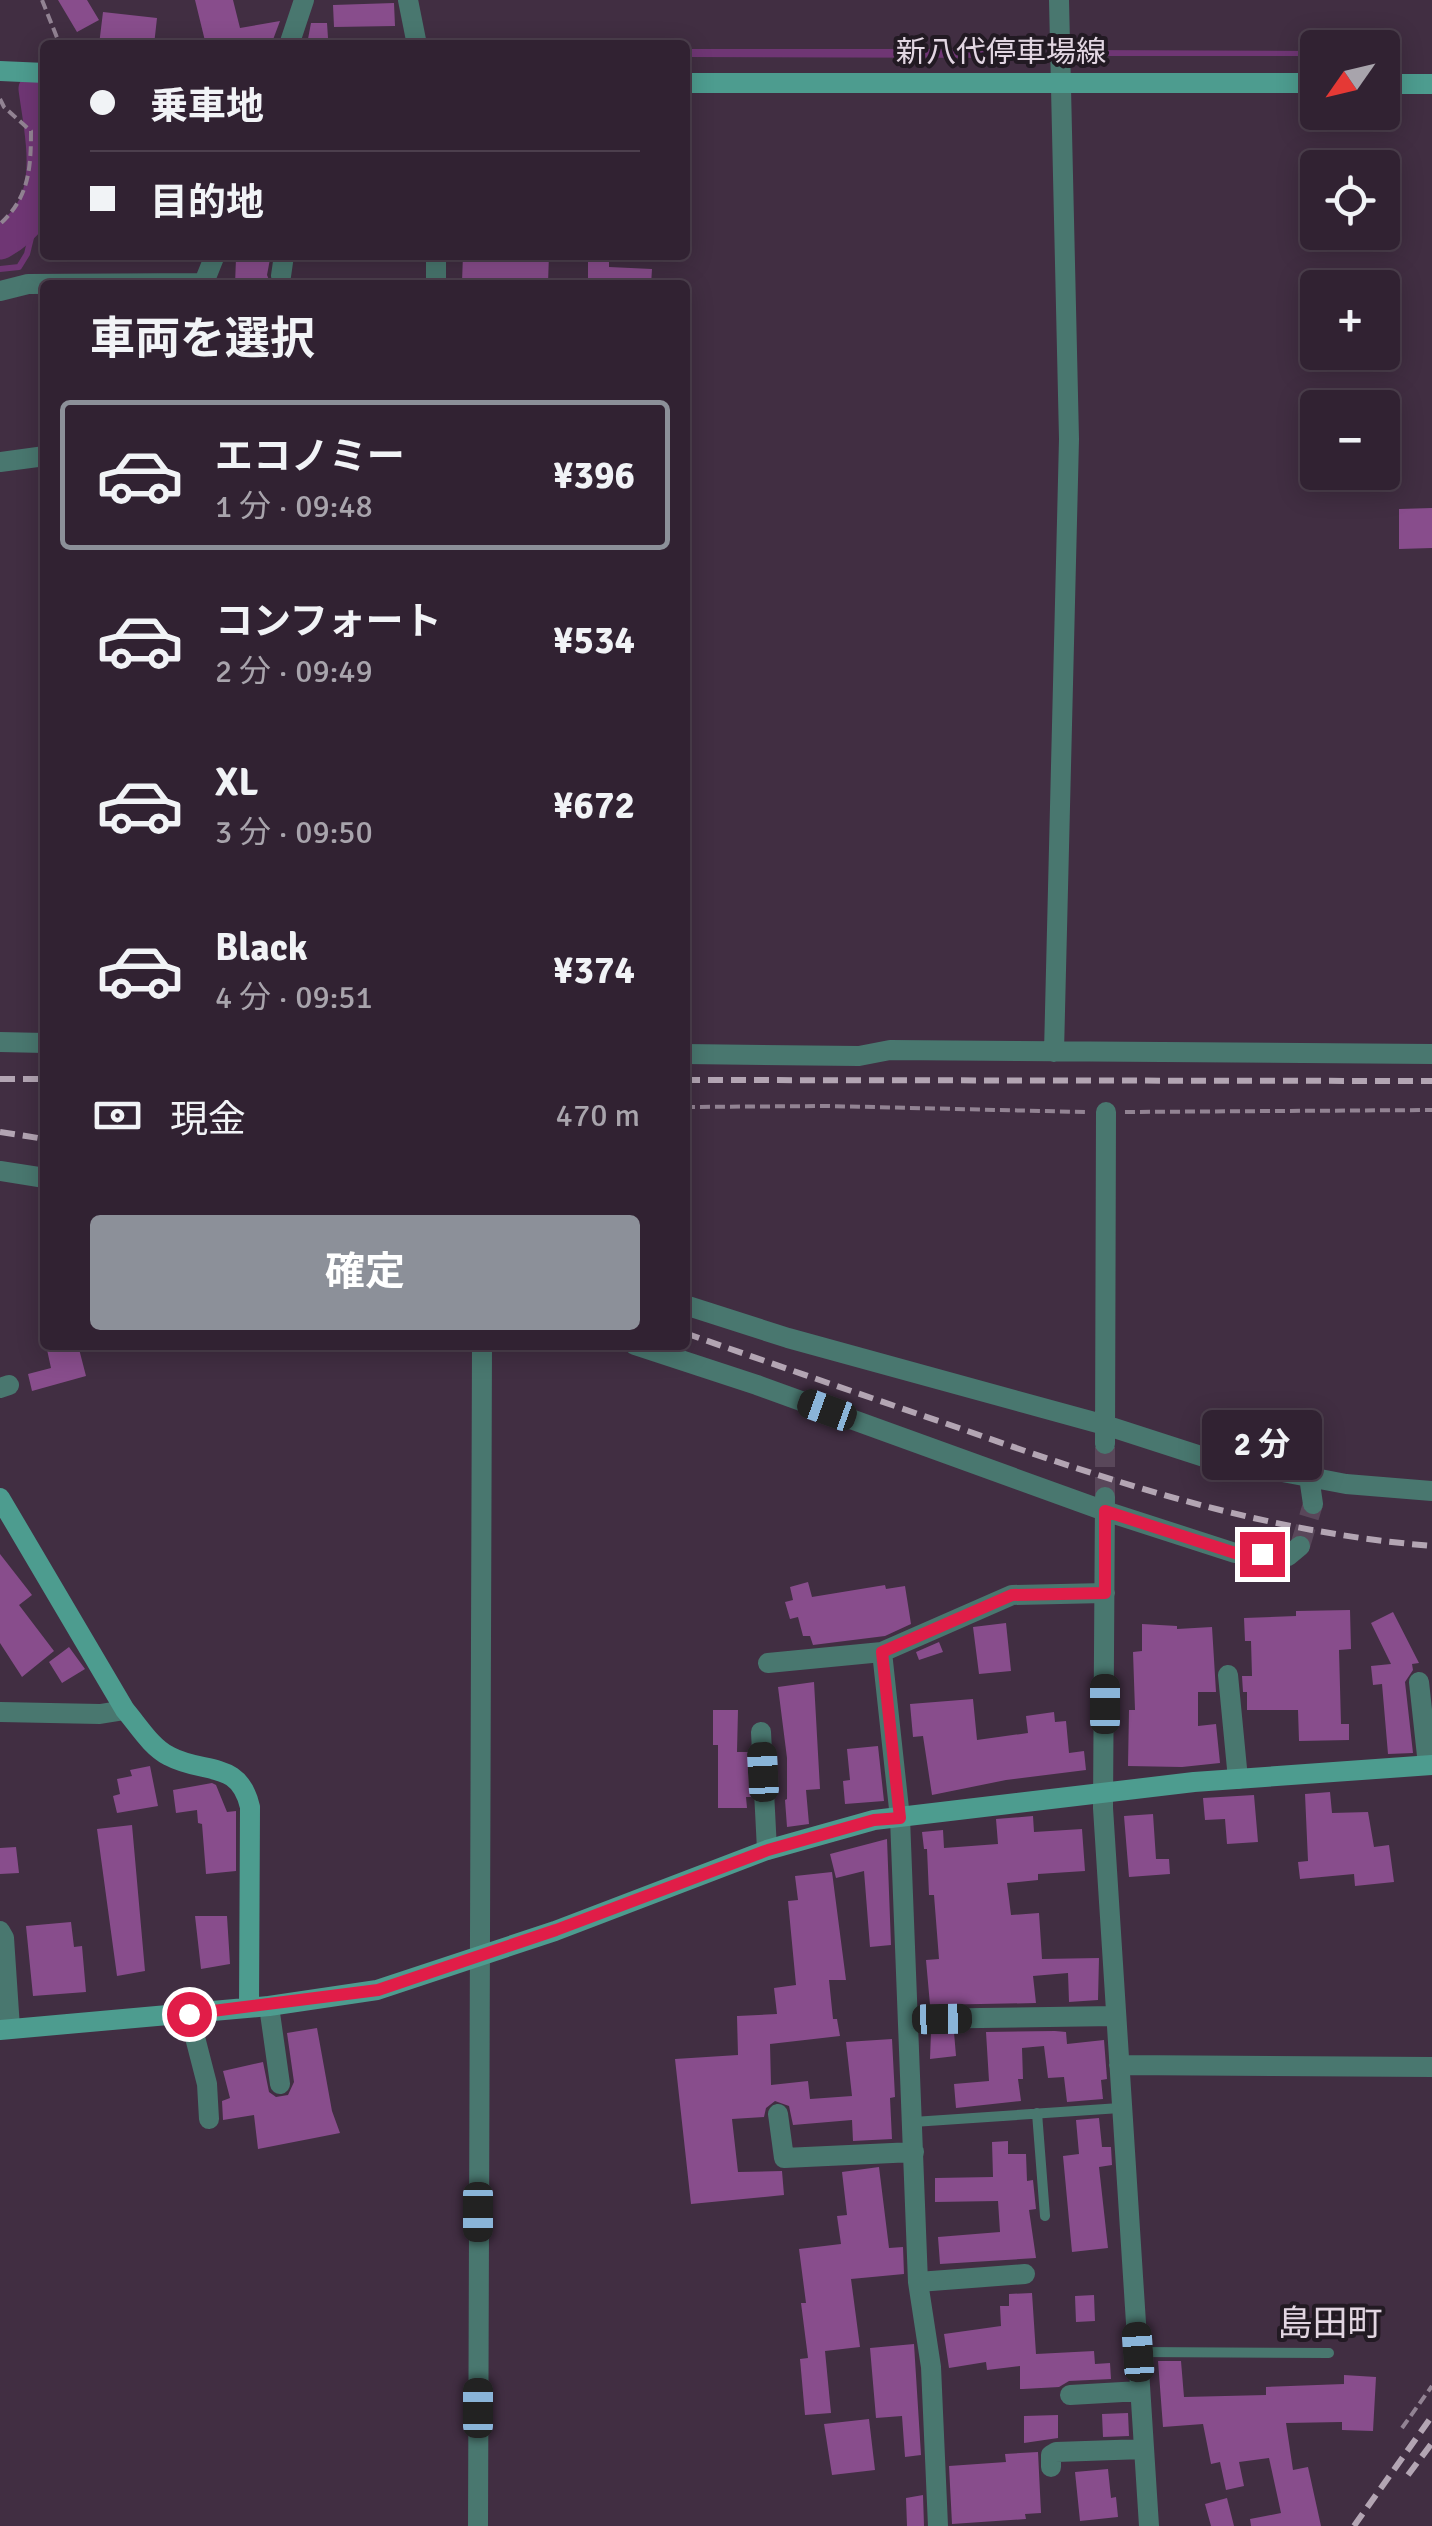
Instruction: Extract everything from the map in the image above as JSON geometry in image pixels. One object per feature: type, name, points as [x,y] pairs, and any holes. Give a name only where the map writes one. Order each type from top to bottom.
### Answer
[{"type":"street","points":[[291,40],[304,0]]},
{"type":"street","points":[[408,0],[416,40]]},
{"type":"street","points":[[1054,1052],[1070,439],[1059,0]]},
{"type":"street","points":[[0,70],[40,73]]},
{"type":"street","name":"新八代停車場線","points":[[690,84],[1300,83]]},
{"type":"street","points":[[1400,84],[1432,84]]},
{"type":"street","points":[[0,291],[40,284]]},
{"type":"street","points":[[0,462],[40,457]]},
{"type":"street","points":[[0,1042],[40,1043]]},
{"type":"street","points":[[690,1054],[859,1056],[890,1050],[1432,1054]]},
{"type":"street","points":[[1105,1434],[1106,1112]]},
{"type":"street","points":[[0,1170],[40,1177]]},
{"type":"street","points":[[690,1307],[1105,1434],[1346,1484],[1432,1491]]},
{"type":"street","points":[[478,2526],[482,1350]]},
{"type":"street","points":[[650,1350],[1105,1504],[1235,1553],[1288,1556],[1300,1546]]},
{"type":"street","points":[[1309,1477],[1314,1504]]},
{"type":"street","points":[[0,1498],[125,1710],[148,1738],[169,1756],[230,1774],[246,1786],[259,2006],[280,2084]]},
{"type":"street","points":[[1105,1504],[1102,1792],[1148,2526]]},
{"type":"street","points":[[768,1662],[882,1652],[1012,1595],[1105,1593]]},
{"type":"street","points":[[882,1652],[900,1818],[918,2282],[931,2367],[938,2526]]},
{"type":"street","points":[[1228,1675],[1238,1779]]},
{"type":"street","points":[[0,1930],[4,1938],[5,2029],[189,2014],[378,1990],[478,1958],[768,1850],[874,1820],[1102,1792],[1430,1765],[1419,1682]]},
{"type":"street","points":[[0,1712],[100,1714],[125,1710]]},
{"type":"street","points":[[761,1732],[768,1850]]},
{"type":"street","points":[[189,2014],[207,2084],[209,2120]]},
{"type":"street","points":[[908,2019],[1115,2016]]},
{"type":"street","points":[[1119,2065],[1432,2067]]},
{"type":"street","points":[[778,2114],[784,2158],[914,2152]]},
{"type":"street","points":[[918,2282],[1025,2274]]},
{"type":"street","points":[[1070,2395],[1140,2390]]},
{"type":"street","points":[[1051,2466],[1051,2455],[1056,2452],[1144,2449]]},
{"type":"lane","points":[[912,2122],[1120,2108]]},
{"type":"lane","points":[[1036,2113],[1044,2216]]},
{"type":"lane","points":[[1138,2352],[1329,2353]]},
{"type":"path","points":[[42,0],[58,40]]},
{"type":"path","points":[[0,99],[31,131],[27,186],[17,208],[0,224]]},
{"type":"path","points":[[690,1107],[1106,1112],[1432,1110]]},
{"type":"path","points":[[1402,2428],[1432,2386]]},
{"type":"shaded area","points":[[690,49],[1043,49],[1041,58],[690,57]]},
{"type":"shaded area","points":[[1075,50],[1300,51],[1300,56],[1075,56]]},
{"type":"building","points":[[58,0],[87,0],[99,20],[77,32]]},
{"type":"building","points":[[195,0],[233,0],[240,28],[280,21],[273,40],[205,40]]},
{"type":"building","points":[[394,3],[395,26],[334,27],[333,5]]},
{"type":"building","points":[[103,12],[157,18],[155,40],[100,40]]},
{"type":"building","points":[[311,23],[327,23],[328,38],[308,39]]},
{"type":"building","points":[[236,260],[270,260],[269,280],[235,280]]},
{"type":"building","points":[[463,260],[549,260],[548,280],[462,280]]},
{"type":"building","points":[[588,260],[609,260],[609,267],[652,269],[651,280],[588,280]]},
{"type":"building","points":[[1432,508],[1432,548],[1399,549],[1399,509]]},
{"type":"building","points":[[47,1350],[79,1350],[86,1376],[32,1391],[28,1374],[51,1368]]},
{"type":"building","points":[[0,1554],[32,1595],[19,1605],[54,1651],[22,1677],[0,1643]]},
{"type":"building","points":[[808,1582],[812,1597],[885,1585],[886,1589],[905,1586],[911,1624],[885,1636],[813,1645],[810,1636],[803,1636],[798,1617],[790,1619],[785,1602],[793,1600],[790,1587]]},
{"type":"building","points":[[1350,1610],[1351,1649],[1339,1650],[1341,1724],[1349,1724],[1349,1740],[1299,1741],[1298,1710],[1247,1710],[1242,1676],[1252,1676],[1251,1641],[1245,1641],[1244,1618],[1296,1616],[1296,1611]]},
{"type":"building","points":[[1393,1612],[1419,1663],[1412,1664],[1413,1670],[1405,1682],[1413,1753],[1388,1754],[1382,1684],[1373,1685],[1371,1666],[1391,1664],[1371,1623]]},
{"type":"building","points":[[1006,1623],[1011,1671],[979,1674],[973,1627]]},
{"type":"building","points":[[1142,1624],[1177,1629],[1212,1627],[1216,1692],[1198,1692],[1198,1726],[1216,1724],[1220,1763],[1128,1766],[1129,1710],[1135,1710],[1133,1652],[1142,1651]]},
{"type":"building","points":[[939,1642],[943,1652],[919,1660],[916,1652]]},
{"type":"building","points":[[69,1647],[85,1669],[62,1683],[49,1662]]},
{"type":"building","points":[[814,1682],[820,1789],[806,1790],[809,1824],[787,1827],[787,1758],[778,1687]]},
{"type":"building","points":[[973,1699],[977,1740],[1028,1733],[1026,1716],[1054,1712],[1055,1722],[1066,1721],[1069,1753],[1084,1751],[1086,1770],[932,1795],[923,1736],[913,1737],[910,1704]]},
{"type":"building","points":[[713,1710],[738,1710],[737,1752],[748,1752],[751,1797],[746,1797],[747,1808],[718,1808],[718,1745],[713,1745]]},
{"type":"building","points":[[878,1746],[884,1801],[845,1804],[843,1781],[850,1780],[847,1749]]},
{"type":"building","points":[[150,1766],[158,1806],[117,1813],[113,1796],[120,1794],[117,1779],[132,1776],[130,1770]]},
{"type":"building","points":[[212,1783],[227,1812],[236,1811],[236,1871],[206,1874],[202,1824],[198,1823],[197,1810],[176,1813],[173,1790]]},
{"type":"building","points":[[1330,1792],[1332,1813],[1368,1812],[1374,1847],[1389,1845],[1394,1882],[1355,1886],[1354,1874],[1300,1879],[1298,1862],[1308,1861],[1305,1794]]},
{"type":"building","points":[[1254,1795],[1258,1842],[1227,1844],[1225,1819],[1205,1820],[1203,1798]]},
{"type":"building","points":[[1153,1814],[1156,1859],[1169,1859],[1170,1874],[1129,1877],[1124,1816]]},
{"type":"building","points":[[1033,1816],[1034,1832],[1082,1829],[1085,1871],[1038,1874],[1038,1880],[1007,1883],[1011,1915],[1039,1913],[1042,1959],[1099,1958],[1098,2000],[1069,2002],[1068,1973],[1033,1976],[1036,2003],[930,2005],[926,1960],[939,1959],[934,1895],[929,1895],[927,1849],[922,1832],[943,1830],[944,1848],[998,1844],[996,1819]]},
{"type":"building","points":[[132,1825],[145,1971],[117,1976],[97,1829]]},
{"type":"building","points":[[887,1839],[891,1945],[870,1947],[864,1871],[836,1878],[830,1854]]},
{"type":"building","points":[[16,1847],[19,1873],[0,1874],[0,1848]]},
{"type":"building","points":[[832,1872],[846,1980],[829,1980],[833,2019],[837,2019],[840,2036],[770,2044],[771,2085],[808,2081],[810,2099],[852,2096],[846,2042],[892,2039],[892,2139],[853,2141],[852,2120],[793,2125],[789,2106],[775,2101],[766,2108],[764,2117],[732,2119],[738,2172],[782,2171],[784,2195],[691,2204],[675,2059],[738,2055],[737,2016],[777,2014],[774,1988],[796,1985],[788,1901],[798,1900],[795,1876]]},
{"type":"building","points":[[195,1916],[227,1916],[230,1964],[201,1969]]},
{"type":"building","points":[[71,1922],[74,1947],[82,1946],[86,1992],[33,1996],[26,1926]]},
{"type":"building","points":[[317,2028],[332,2111],[340,2133],[258,2149],[254,2115],[223,2120],[222,2101],[230,2098],[223,2071],[263,2062],[269,2092],[276,2097],[288,2095],[294,2082],[287,2033]]},
{"type":"building","points":[[931,2032],[954,2032],[956,2056],[930,2059]]},
{"type":"building","points":[[986,2032],[1066,2032],[1067,2044],[1104,2040],[1107,2079],[1101,2080],[1103,2099],[1067,2102],[1064,2077],[1048,2078],[1044,2046],[1022,2048],[1023,2079],[1018,2079],[1021,2101],[956,2108],[954,2084],[989,2081]]},
{"type":"building","points":[[1099,2118],[1102,2147],[1111,2147],[1112,2165],[1099,2167],[1108,2248],[1072,2252],[1063,2156],[1079,2154],[1076,2120]]},
{"type":"building","points":[[1008,2141],[1008,2154],[1026,2154],[1027,2181],[1033,2180],[1036,2209],[1029,2210],[1036,2258],[940,2264],[938,2237],[1000,2232],[998,2201],[935,2202],[935,2178],[993,2177],[992,2142]]},
{"type":"building","points":[[879,2167],[889,2248],[903,2247],[904,2274],[851,2279],[860,2347],[825,2351],[831,2413],[805,2415],[800,2359],[808,2358],[799,2249],[841,2244],[837,2216],[847,2215],[842,2172]]},
{"type":"building","points":[[1032,2293],[1036,2354],[1094,2351],[1095,2364],[1110,2363],[1111,2379],[1020,2389],[1020,2366],[987,2370],[986,2362],[949,2368],[944,2334],[1001,2326],[1000,2306],[1009,2306],[1009,2294]]},
{"type":"building","points":[[1094,2295],[1095,2321],[1076,2322],[1075,2296]]},
{"type":"building","points":[[914,2344],[921,2455],[905,2457],[902,2416],[876,2418],[870,2348]]},
{"type":"building","points":[[1158,2361],[1181,2361],[1184,2397],[1266,2395],[1266,2387],[1344,2384],[1344,2375],[1376,2377],[1373,2431],[1342,2430],[1342,2422],[1286,2423],[1293,2470],[1308,2467],[1321,2526],[1251,2526],[1250,2519],[1281,2513],[1269,2458],[1239,2462],[1244,2486],[1226,2490],[1220,2462],[1211,2464],[1203,2424],[1163,2427]]},
{"type":"building","points":[[1128,2413],[1129,2436],[1103,2437],[1102,2414]]},
{"type":"building","points":[[1058,2415],[1058,2438],[1024,2443],[1024,2416]]},
{"type":"building","points":[[869,2419],[875,2470],[832,2475],[824,2424]]},
{"type":"building","points":[[1038,2452],[1041,2513],[1025,2514],[1026,2519],[952,2524],[949,2466],[1006,2462],[1005,2454]]},
{"type":"building","points":[[1108,2469],[1118,2517],[1080,2521],[1075,2472]]},
{"type":"building","points":[[923,2495],[924,2526],[907,2526],[906,2498]]},
{"type":"building","points":[[1227,2498],[1234,2526],[1211,2526],[1205,2504]]},
{"type":"waterway","points":[[36,89],[40,118]]},
{"type":"waterway","points":[[0,242],[19,229],[40,195]]},
{"type":"waterway","points":[[0,269],[19,267],[27,254],[39,205]]},
{"type":"tunnel","points":[[1105,1444],[1105,1497]]},
{"type":"tunnel","points":[[1300,1546],[1313,1504]]},
{"type":"railway","points":[[0,1079],[40,1079]]},
{"type":"railway","points":[[690,1080],[1432,1081]]},
{"type":"railway","points":[[0,1132],[40,1138]]},
{"type":"railway","points":[[690,1335],[1018,1449],[1192,1503],[1310,1530],[1432,1546]]},
{"type":"railway","points":[[1354,2526],[1432,2416]]},
{"type":"railway","points":[[1408,2475],[1432,2443]]},
{"type":"district","name":"島田町","points":[[1330,2323]]},
{"type":"route","points":[[189,2014],[378,1990],[478,1958],[768,1850],[832,1830],[900,1818],[882,1652],[1012,1595],[1105,1593],[1105,1511],[1235,1553],[1262,1554]]}]
